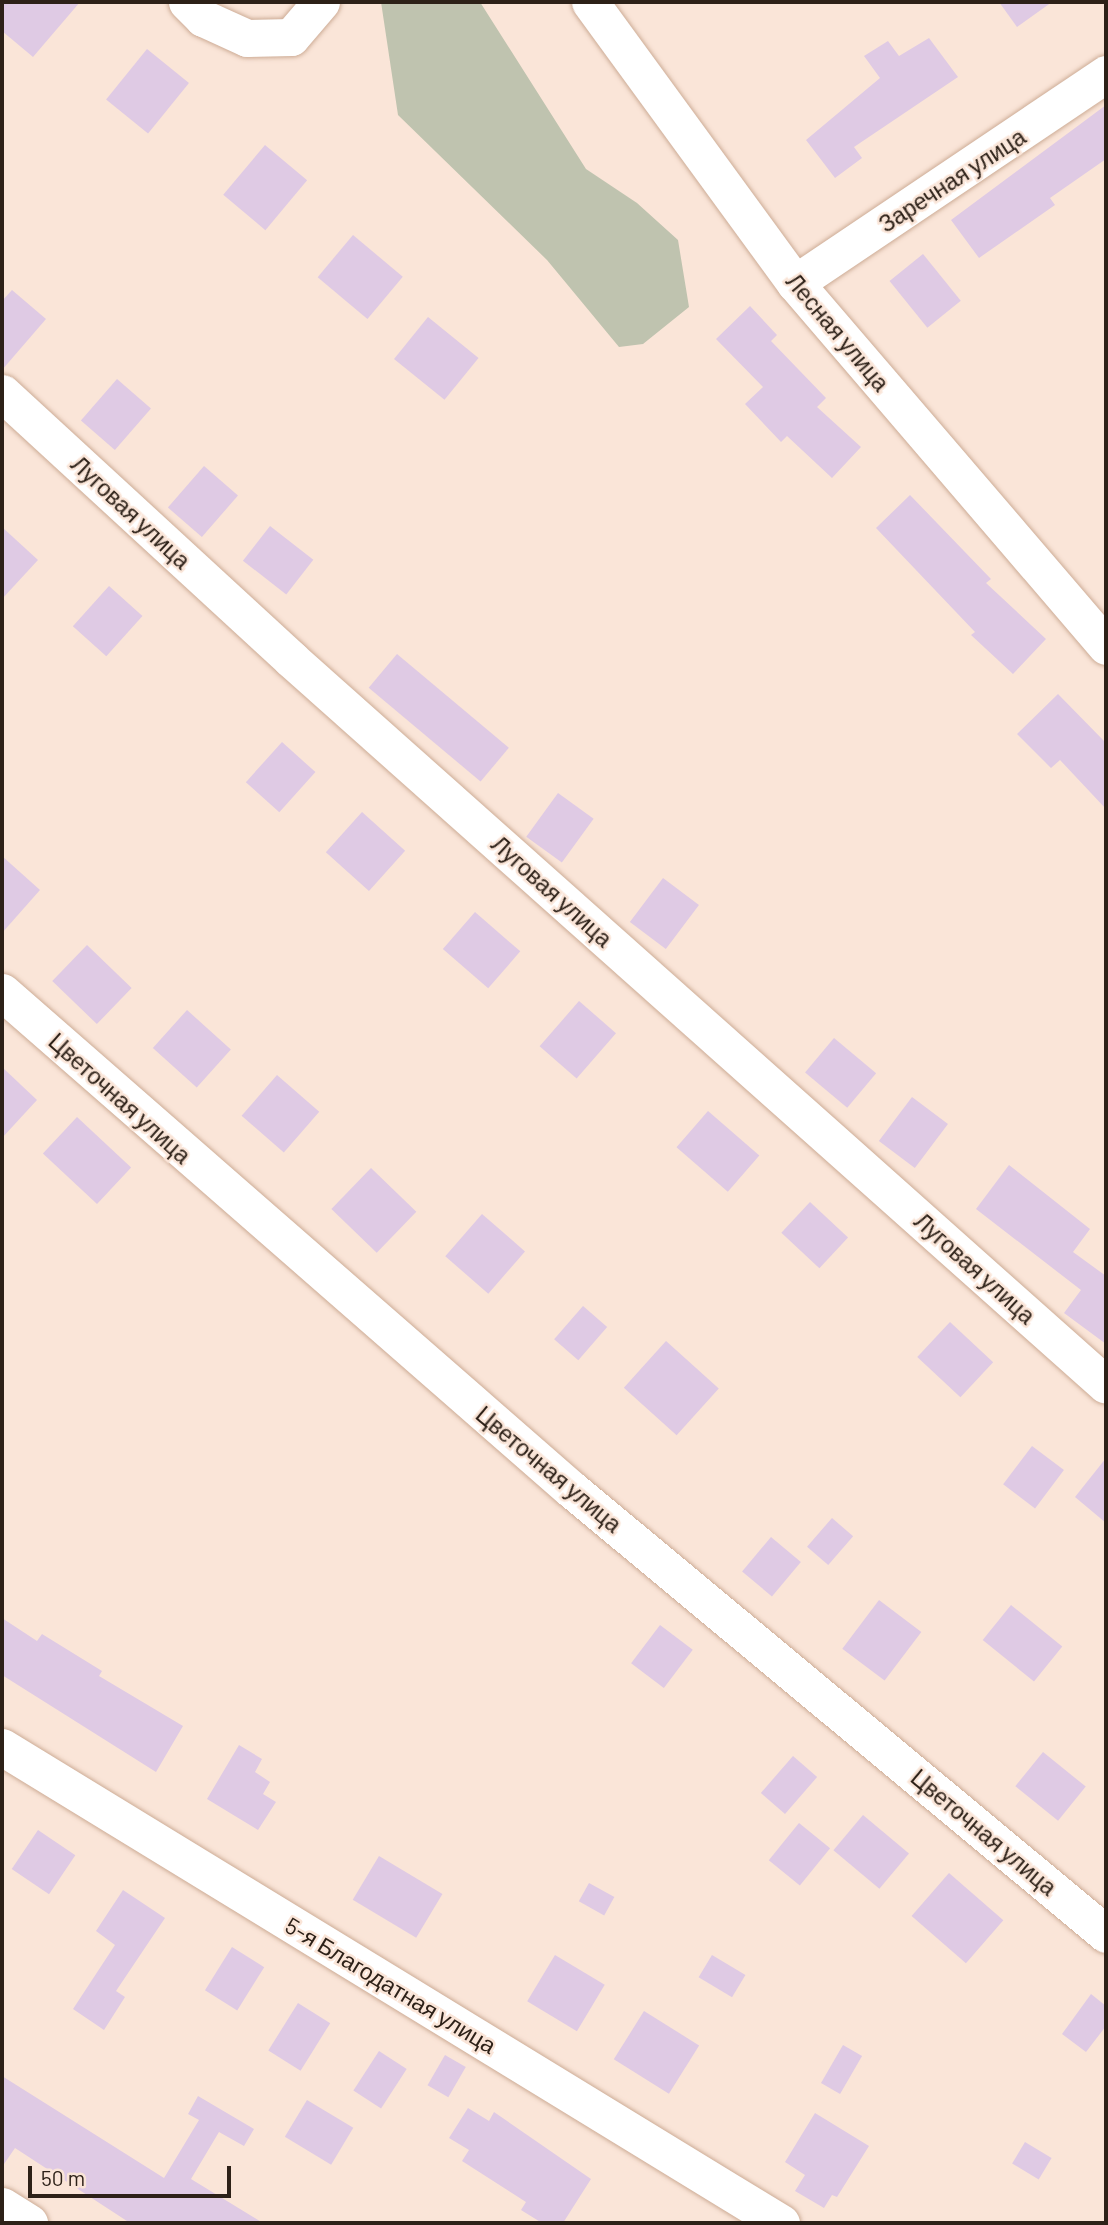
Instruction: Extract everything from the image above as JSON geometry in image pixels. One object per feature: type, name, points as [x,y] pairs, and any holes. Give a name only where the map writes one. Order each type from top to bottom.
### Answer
[{"type":"street","points":[[187,2],[203,18],[247,38],[258,38],[291,37],[321,2]]},
{"type":"street","name":"Лесная улица","points":[[590,2],[795,283],[1103,636]]},
{"type":"street","name":"Заречная улица","points":[[795,283],[1062,108],[1106,74]]},
{"type":"street","name":"Луговая улица","points":[[2,393],[312,678],[1106,1385]]},
{"type":"street","name":"Цветочная улица","points":[[2,992],[571,1489],[1106,1934]]},
{"type":"street","name":"5-я Благодатная улица","points":[[2,1747],[780,2223]]},
{"type":"street","points":[[2,2206],[29,2223]]},
{"type":"green space","points":[[381,2],[480,2],[586,169],[637,203],[678,240],[689,307],[643,344],[619,347],[547,260],[398,115]]},
{"type":"building","points":[[2,2],[80,2],[33,57],[2,31]]},
{"type":"building","points":[[999,2],[1052,2],[1017,27]]},
{"type":"building","points":[[929,38],[958,77],[854,147],[862,158],[835,178],[806,140],[880,78],[864,56],[888,41],[899,56]]},
{"type":"building","points":[[147,49],[189,83],[148,133],[106,100]]},
{"type":"building","points":[[1106,105],[1106,159],[1050,198],[1055,205],[979,258],[951,220]]},
{"type":"building","points":[[265,145],[307,180],[265,230],[223,195]]},
{"type":"building","points":[[353,235],[403,277],[367,319],[318,277]]},
{"type":"building","points":[[923,254],[961,301],[927,328],[890,281]]},
{"type":"building","points":[[12,290],[46,319],[2,370],[2,301]]},
{"type":"building","points":[[750,306],[777,335],[771,341],[826,398],[817,407],[861,447],[832,478],[787,436],[781,442],[745,404],[763,387],[716,339]]},
{"type":"building","points":[[428,317],[479,358],[445,400],[394,359]]},
{"type":"building","points":[[117,379],[151,409],[115,450],[81,421]]},
{"type":"building","points":[[204,466],[238,496],[202,537],[168,508]]},
{"type":"building","points":[[910,495],[991,579],[986,583],[1046,639],[1013,674],[971,635],[975,632],[876,528]]},
{"type":"building","points":[[270,526],[313,560],[286,595],[243,561]]},
{"type":"building","points":[[2,527],[38,560],[2,599]]},
{"type":"building","points":[[109,586],[142,616],[106,656],[73,626]]},
{"type":"building","points":[[397,654],[509,748],[481,782],[369,688]]},
{"type":"building","points":[[1058,694],[1106,743],[1106,809],[1060,760],[1051,768],[1017,734]]},
{"type":"building","points":[[282,742],[315,772],[279,812],[246,782]]},
{"type":"building","points":[[558,793],[594,819],[562,863],[526,837]]},
{"type":"building","points":[[362,812],[405,851],[369,891],[326,852]]},
{"type":"building","points":[[2,856],[40,890],[2,933]]},
{"type":"building","points":[[663,878],[699,905],[666,949],[630,922]]},
{"type":"building","points":[[475,912],[520,951],[488,988],[443,949]]},
{"type":"building","points":[[87,945],[132,988],[97,1024],[52,981]]},
{"type":"building","points":[[579,1001],[616,1033],[577,1078],[540,1046]]},
{"type":"building","points":[[187,1010],[231,1049],[197,1087],[153,1048]]},
{"type":"building","points":[[834,1038],[876,1073],[847,1108],[805,1072]]},
{"type":"building","points":[[2,1067],[37,1100],[2,1138]]},
{"type":"building","points":[[277,1075],[319,1112],[284,1152],[242,1116]]},
{"type":"building","points":[[912,1097],[948,1124],[915,1168],[879,1141]]},
{"type":"building","points":[[708,1111],[759,1156],[728,1192],[677,1147]]},
{"type":"building","points":[[77,1117],[131,1167],[97,1204],[43,1154]]},
{"type":"building","points":[[1009,1165],[1090,1229],[1073,1252],[1106,1276],[1106,1344],[1064,1313],[1081,1290],[976,1209]]},
{"type":"building","points":[[371,1168],[416,1212],[377,1253],[331,1209]]},
{"type":"building","points":[[810,1202],[848,1237],[819,1268],[781,1233]]},
{"type":"building","points":[[482,1214],[525,1251],[488,1294],[445,1256]]},
{"type":"building","points":[[583,1306],[607,1327],[578,1360],[554,1339]]},
{"type":"building","points":[[950,1322],[993,1362],[960,1397],[917,1357]]},
{"type":"building","points":[[666,1341],[719,1389],[677,1435],[624,1388]]},
{"type":"building","points":[[1032,1446],[1064,1470],[1035,1508],[1003,1484]]},
{"type":"building","points":[[1106,1458],[1106,1523],[1075,1497]]},
{"type":"building","points":[[832,1518],[853,1536],[828,1565],[807,1547]]},
{"type":"building","points":[[771,1537],[801,1562],[772,1597],[742,1571]]},
{"type":"building","points":[[879,1600],[921,1632],[885,1681],[842,1649]]},
{"type":"building","points":[[1011,1605],[1062,1647],[1034,1682],[983,1640]]},
{"type":"building","points":[[2,1618],[37,1641],[42,1634],[102,1671],[99,1676],[183,1726],[156,1772],[2,1675]]},
{"type":"building","points":[[660,1625],[693,1650],[664,1688],[631,1663]]},
{"type":"building","points":[[239,1745],[262,1759],[255,1772],[270,1782],[263,1794],[276,1802],[258,1830],[207,1799]]},
{"type":"building","points":[[1043,1752],[1086,1787],[1058,1821],[1015,1786]]},
{"type":"building","points":[[793,1756],[817,1777],[785,1814],[761,1793]]},
{"type":"building","points":[[863,1815],[909,1854],[879,1889],[833,1850]]},
{"type":"building","points":[[799,1823],[830,1848],[800,1885],[769,1860]]},
{"type":"building","points":[[38,1830],[75,1855],[49,1894],[12,1869]]},
{"type":"building","points":[[379,1856],[442,1894],[416,1938],[353,1900]]},
{"type":"building","points":[[949,1873],[1003,1920],[966,1963],[912,1916]]},
{"type":"building","points":[[589,1883],[614,1897],[604,1915],[579,1901]]},
{"type":"building","points":[[123,1890],[165,1918],[116,1991],[125,1997],[104,2030],[73,2009],[115,1945],[96,1931]]},
{"type":"building","points":[[232,1947],[264,1967],[237,2010],[205,1990]]},
{"type":"building","points":[[555,1955],[605,1985],[577,2031],[527,2001]]},
{"type":"building","points":[[712,1955],[745,1975],[732,1997],[699,1977]]},
{"type":"building","points":[[1091,1994],[1106,2006],[1106,2026],[1086,2052],[1062,2034]]},
{"type":"building","points":[[298,2003],[330,2023],[301,2071],[268,2050]]},
{"type":"building","points":[[644,2011],[699,2045],[669,2094],[614,2059]]},
{"type":"building","points":[[843,2045],[862,2056],[840,2094],[821,2083]]},
{"type":"building","points":[[379,2051],[407,2069],[381,2108],[353,2090]]},
{"type":"building","points":[[445,2055],[466,2067],[448,2097],[428,2085]]},
{"type":"building","points":[[2,2076],[164,2178],[199,2120],[188,2114],[198,2096],[254,2129],[244,2146],[219,2132],[191,2179],[263,2223],[130,2223],[15,2148],[2,2167]]},
{"type":"building","points":[[307,2100],[353,2128],[331,2165],[285,2137]]},
{"type":"building","points":[[468,2108],[489,2121],[494,2112],[591,2179],[563,2223],[542,2223],[521,2210],[526,2202],[462,2161],[469,2150],[449,2138]]},
{"type":"building","points":[[815,2113],[869,2146],[837,2197],[832,2195],[824,2208],[795,2191],[805,2175],[785,2162]]},
{"type":"building","points":[[1025,2142],[1052,2158],[1039,2179],[1012,2163]]}]
